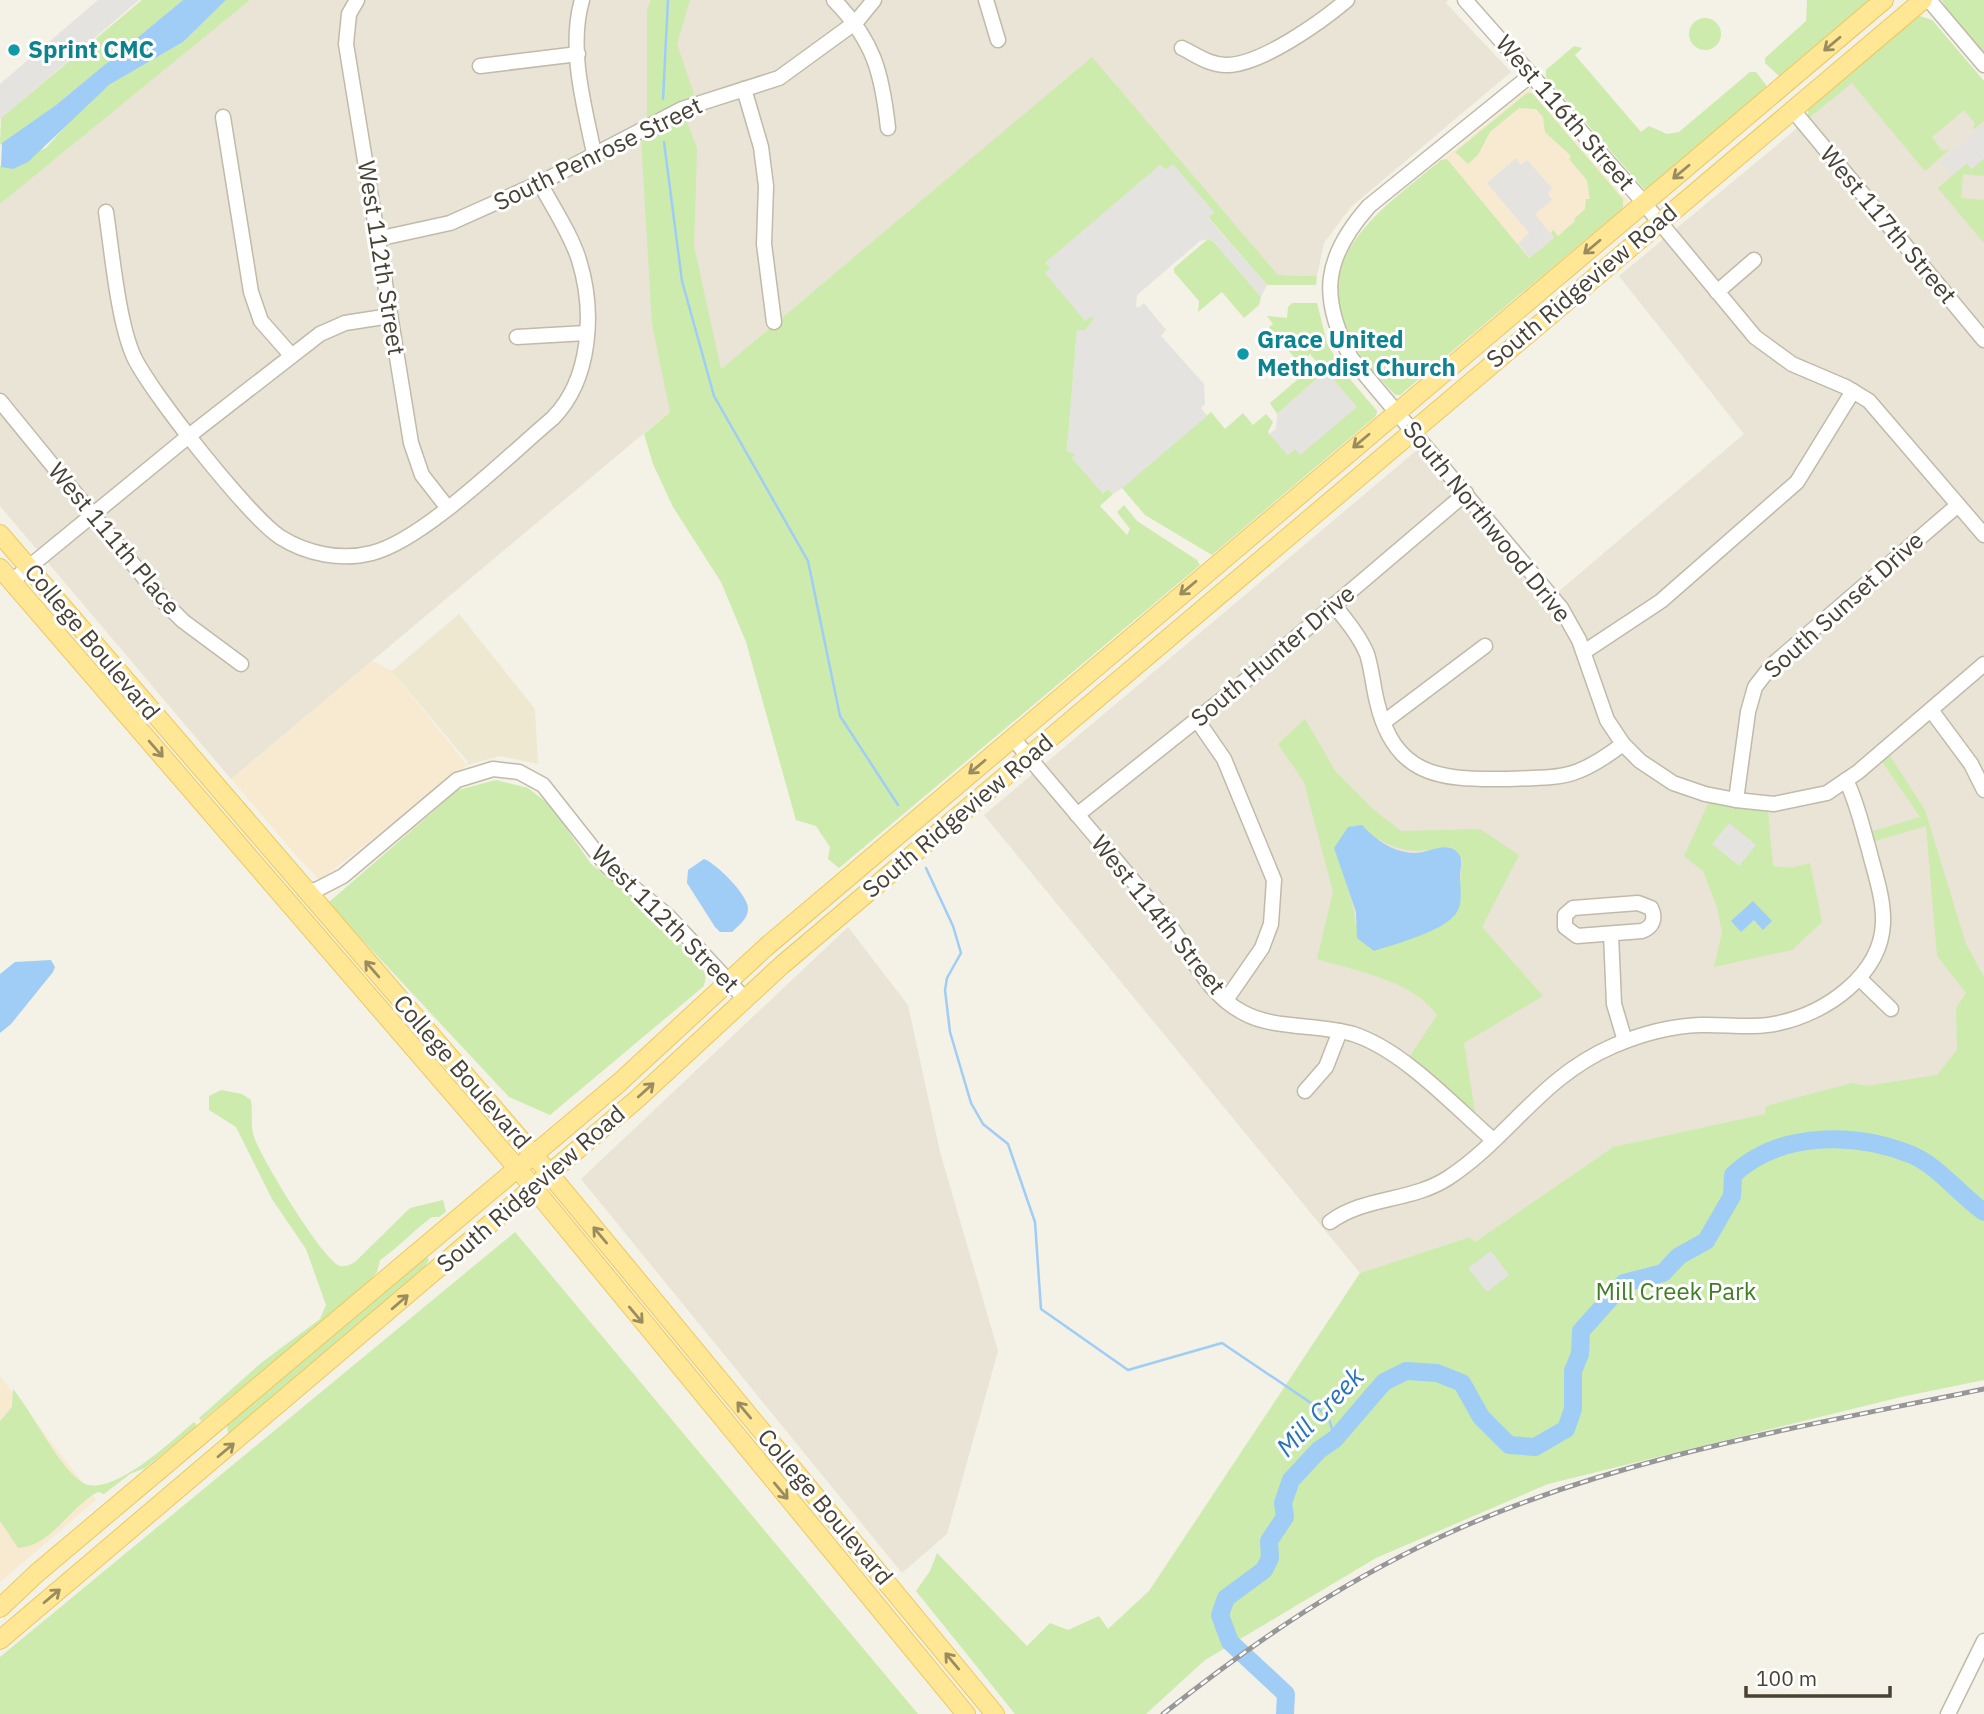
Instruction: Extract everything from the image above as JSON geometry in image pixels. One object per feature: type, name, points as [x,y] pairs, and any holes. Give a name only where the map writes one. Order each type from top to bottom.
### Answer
[{"type":"main road","name":"South Ridgeview Road","points":[[0,1608],[37,1573],[620,1082],[727,981],[1012,737],[1884,0]]},
{"type":"main road","name":"South Ridgeview Road","points":[[0,1640],[636,1100],[744,998],[1923,0]]},
{"type":"main road","name":"College Boulevard","points":[[0,534],[310,898],[534,1155],[995,1714]]},
{"type":"main road","name":"College Boulevard","points":[[6,574],[518,1169],[966,1714]]},
{"type":"street","name":"West 112th Street","points":[[357,0],[349,15],[346,44],[413,455],[422,475],[447,507]]},
{"type":"street","points":[[582,0],[578,13],[581,93],[594,153]]},
{"type":"street","points":[[834,0],[856,22],[874,54],[884,85],[888,128]]},
{"type":"street","name":"South Penrose Street","points":[[377,239],[450,223],[540,183],[682,109],[779,78],[856,22],[874,0]]},
{"type":"street","points":[[986,0],[998,40]]},
{"type":"street","points":[[1182,48],[1208,62],[1228,65],[1291,40],[1347,0]]},
{"type":"street","name":"West 116th Street","points":[[1465,0],[1644,203],[1755,337],[1776,355],[1853,391],[1882,414],[1984,535]]},
{"type":"street","points":[[1929,0],[1984,65]]},
{"type":"street","points":[[480,66],[578,54]]},
{"type":"street","name":"South Northwood Drive","points":[[1531,75],[1369,206],[1351,227],[1338,249],[1328,294],[1335,328],[1351,358],[1562,608],[1584,652],[1607,720],[1623,744],[1640,761],[1673,783],[1705,794],[1774,804],[1801,800],[1827,793],[1846,780],[1984,664]]},
{"type":"street","points":[[744,89],[766,186],[764,244],[774,322]]},
{"type":"street","name":"West 117th Street","points":[[1792,110],[1984,340]]},
{"type":"street","points":[[223,117],[251,292],[261,321],[290,355]]},
{"type":"street","points":[[106,212],[119,297],[133,354],[151,385],[265,526],[310,552],[350,556],[384,549],[418,530],[568,403],[584,364],[585,299],[579,258],[540,183]]},
{"type":"street","points":[[1717,292],[1754,261]]},
{"type":"street","points":[[6,574],[29,567],[190,435],[320,334],[345,323],[390,316]]},
{"type":"street","points":[[517,337],[586,333]]},
{"type":"street","points":[[1584,652],[1661,601],[1791,488],[1813,460],[1853,391]]},
{"type":"street","name":"West 111th Place","points":[[0,401],[92,515],[183,621],[241,664]]},
{"type":"street","name":"South Hunter Drive","points":[[1077,816],[1197,720],[1466,493]]},
{"type":"street","name":"South Sunset Drive","points":[[1736,800],[1748,712],[1755,687],[1772,665],[1958,505]]},
{"type":"street","points":[[1335,605],[1367,653],[1384,722],[1399,751],[1419,768],[1445,779],[1555,777],[1580,774],[1623,744]]},
{"type":"street","points":[[1384,722],[1485,646]]},
{"type":"street","points":[[1931,710],[1971,764],[1984,790]]},
{"type":"street","points":[[1197,720],[1227,766],[1274,880],[1271,924],[1262,948],[1226,1000]]},
{"type":"street","name":"West 114th Street","points":[[1012,737],[1171,927],[1210,988],[1243,1013],[1256,1018],[1340,1031],[1369,1040],[1402,1062],[1492,1139]]},
{"type":"street","name":"West 112th Street","points":[[310,898],[341,881],[343,876],[445,789],[468,774],[506,769],[531,776],[554,796],[607,866],[661,909],[744,998]]},
{"type":"street","points":[[1330,1222],[1355,1207],[1409,1195],[1445,1180],[1559,1077],[1625,1041],[1675,1027],[1779,1023],[1826,1005],[1859,978],[1879,944],[1882,904],[1854,795],[1846,780]]},
{"type":"street","points":[[297,912],[310,898]]},
{"type":"street","points":[[1638,903],[1651,908],[1653,922],[1647,929],[1611,934],[1574,935],[1565,927],[1565,915],[1577,907],[1638,903]]},
{"type":"street","points":[[1611,934],[1614,1004],[1625,1041]]},
{"type":"street","points":[[1859,978],[1891,1009]]},
{"type":"street","points":[[1305,1091],[1326,1067],[1340,1031]]},
{"type":"street","points":[[1948,1714],[1984,1640]]},
{"type":"street","points":[[1970,1672],[1984,1679]]},
{"type":"shaded area","points":[[98,0],[139,0],[0,119],[0,84]]},
{"type":"shaded area","points":[[250,0],[1448,0],[1446,3],[1511,72],[1351,207],[1324,243],[1317,276],[1278,275],[1092,58],[231,779],[0,506],[0,204]]},
{"type":"shaded area","points":[[1854,81],[1984,91],[1984,1063],[1963,1096],[1766,1114],[1613,1147],[1475,1242],[1470,1237],[1360,1273],[984,815],[1417,450],[1545,603],[1744,434],[1619,276]]},
{"type":"shaded area","points":[[1530,88],[1631,204],[1541,281],[1441,161]]},
{"type":"shaded area","points":[[1984,124],[1984,158],[1972,169],[1967,163],[1952,176],[1940,162]]},
{"type":"shaded area","points":[[1516,158],[1521,165],[1527,160],[1552,188],[1548,194],[1552,200],[1535,214],[1554,238],[1530,258],[1518,244],[1529,233],[1487,183]]},
{"type":"shaded area","points":[[1173,164],[1214,212],[1208,218],[1267,285],[1261,297],[1214,242],[1208,239],[1200,241],[1137,295],[1136,306],[1138,308],[1144,303],[1166,330],[1161,336],[1204,384],[1205,404],[1201,408],[1207,416],[1122,488],[1113,494],[1108,489],[1103,494],[1072,458],[1075,454],[1067,451],[1077,330],[1085,330],[1094,319],[1091,316],[1085,321],[1045,273],[1050,268],[1046,262],[1160,165],[1165,170]]},
{"type":"shaded area","points":[[1337,361],[1344,372],[1334,380],[1357,407],[1300,455],[1295,449],[1288,455],[1269,434],[1276,429],[1277,414]]},
{"type":"shaded area","points":[[459,614],[535,709],[538,764],[500,756],[467,765],[468,762],[392,671]]},
{"type":"shaded area","points":[[372,661],[392,671],[467,765],[320,880],[231,779]]},
{"type":"shaded area","points":[[1729,823],[1756,845],[1739,866],[1712,844]]},
{"type":"shaded area","points":[[848,927],[908,1005],[940,1152],[998,1351],[947,1534],[902,1573],[581,1179]]},
{"type":"shaded area","points":[[1491,1251],[1509,1275],[1487,1292],[1468,1268]]},
{"type":"shaded area","points":[[0,1376],[96,1500],[0,1582]]},
{"type":"green space","points":[[142,0],[183,0],[56,105],[0,145],[1,118]]},
{"type":"green space","points":[[226,0],[250,0],[0,204],[0,166],[46,148],[78,112],[109,85],[183,42]]},
{"type":"green space","points":[[651,0],[690,0],[677,44],[695,97],[647,119],[647,10]]},
{"type":"green space","points":[[1807,0],[1877,0],[1788,76],[1779,76],[1765,63],[1765,58],[1806,21]]},
{"type":"green space","points":[[1942,0],[1984,0],[1984,55],[1945,8]]},
{"type":"green space","points":[[1917,15],[1932,20],[1984,81],[1984,121],[1973,130],[1975,123],[1964,110],[1932,137],[1942,151],[1950,149],[1925,171],[1852,83],[1808,119],[1808,107]]},
{"type":"green space","points":[[1705,18],[1716,23],[1721,34],[1716,45],[1705,50],[1694,45],[1689,34],[1694,23]]},
{"type":"green space","points":[[1574,46],[1582,48],[1575,55],[1641,132],[1649,126],[1667,134],[1679,132],[1750,72],[1756,72],[1766,85],[1765,95],[1652,189],[1644,189],[1546,77],[1546,70]]},
{"type":"green space","points":[[1092,57],[1278,275],[1317,276],[1316,285],[1267,285],[1208,217],[1214,213],[1160,165],[1046,263],[1051,268],[1046,273],[1085,320],[1092,316],[1094,319],[1085,330],[1077,331],[1067,451],[1076,454],[1072,458],[1103,493],[1108,489],[1113,494],[1100,506],[1127,535],[1130,529],[1117,512],[1124,505],[1137,521],[1197,560],[1200,565],[839,868],[828,859],[830,847],[816,826],[796,820],[746,642],[721,582],[673,507],[653,464],[644,434],[670,412],[652,324],[641,138],[685,117],[697,148],[694,246],[721,369]]},
{"type":"green space","points":[[1527,93],[1532,93],[1623,199],[1623,208],[1400,395],[1395,395],[1355,348],[1339,312],[1337,285],[1344,260],[1357,237],[1376,216],[1441,160],[1447,159],[1529,258],[1554,237],[1551,233],[1553,230],[1558,236],[1575,221],[1585,209],[1586,199],[1590,199],[1587,180],[1569,159],[1571,156],[1545,132],[1543,117],[1536,109],[1519,108],[1490,132],[1478,155],[1468,164],[1455,152]]},
{"type":"green space","points":[[1984,158],[1984,176],[1963,174],[1961,198],[1984,200],[1984,243],[1938,188],[1967,163],[1972,169]]},
{"type":"green space","points":[[1208,239],[1214,242],[1261,297],[1259,305],[1244,318],[1222,292],[1198,312],[1199,301],[1174,272],[1174,268]]},
{"type":"green space","points":[[1292,303],[1317,303],[1327,343],[1337,361],[1277,414],[1270,403],[1304,374],[1307,379],[1321,367],[1310,354],[1300,364],[1287,349],[1290,345],[1278,331],[1274,334],[1269,327],[1273,324],[1267,316],[1287,318],[1288,307]]},
{"type":"green space","points":[[1344,372],[1377,411],[1376,416],[1212,555],[1145,515],[1122,488],[1211,412],[1225,429],[1243,413],[1253,425],[1266,414],[1273,422],[1268,432],[1288,455],[1334,380]]},
{"type":"green space","points":[[1305,719],[1336,772],[1374,810],[1401,831],[1480,829],[1519,855],[1482,927],[1543,996],[1464,1043],[1476,1118],[1408,1059],[1437,1015],[1426,1003],[1413,993],[1382,978],[1317,959],[1333,892],[1304,782],[1278,744]],"holes":[[[1373,836],[1408,850],[1447,847],[1462,859],[1458,911],[1355,924],[1339,858]]]},
{"type":"green space","name":"Mill Creek Park","points":[[1888,753],[1925,810],[1966,944],[1984,977],[1984,1380],[1901,1397],[1548,1484],[1376,1558],[1205,1660],[1146,1714],[1015,1714],[916,1591],[930,1571],[937,1553],[1027,1646],[1050,1623],[1068,1630],[1099,1616],[1108,1629],[1149,1591],[1360,1273],[1470,1237],[1475,1242],[1613,1147],[1765,1114],[1766,1106],[1852,1083],[1866,1086],[1937,1075],[1957,1050],[1956,1008],[1966,993],[1937,956],[1926,826],[1872,842],[1870,832],[1920,817],[1881,760]]},
{"type":"green space","points":[[496,780],[528,788],[551,806],[591,864],[661,920],[706,974],[704,986],[550,1115],[509,1097],[328,903],[458,790]]},
{"type":"green space","points":[[1709,802],[1768,812],[1773,866],[1791,868],[1810,863],[1822,922],[1792,950],[1714,967],[1722,933],[1717,907],[1703,871],[1684,856]]},
{"type":"green space","points":[[221,1090],[242,1094],[251,1100],[253,1132],[259,1148],[307,1228],[332,1260],[340,1266],[355,1262],[410,1208],[443,1200],[446,1212],[439,1217],[432,1217],[380,1260],[377,1272],[360,1291],[201,1421],[199,1418],[261,1363],[320,1319],[326,1305],[306,1249],[272,1199],[236,1127],[209,1110],[209,1096]]},
{"type":"green space","points":[[515,1232],[918,1714],[0,1714],[0,1657]]},
{"type":"green space","points":[[426,1256],[429,1260],[416,1280],[231,1435],[228,1433],[227,1424]]},
{"type":"green space","points":[[13,1389],[71,1473],[80,1481],[92,1485],[123,1476],[156,1454],[194,1422],[197,1426],[145,1468],[130,1474],[104,1494],[98,1492],[88,1498],[41,1540],[18,1548],[0,1521],[0,1421],[12,1407]]},
{"type":"water","points":[[183,0],[226,0],[183,42],[109,85],[28,162],[13,169],[1,167],[2,143],[56,105]]},
{"type":"water","points":[[1362,825],[1378,840],[1398,850],[1418,853],[1445,847],[1460,855],[1461,899],[1457,912],[1451,919],[1419,936],[1374,951],[1357,938],[1356,912],[1334,848],[1348,827]]},
{"type":"water","points":[[704,859],[731,881],[747,903],[746,916],[732,932],[720,932],[715,927],[687,883],[688,870]]},
{"type":"water","points":[[1753,901],[1772,921],[1763,930],[1754,920],[1741,932],[1731,921]]},
{"type":"water","points":[[51,960],[55,967],[53,972],[11,1024],[0,1033],[0,974],[15,962]]},
{"type":"waterway","points":[[663,99],[668,0]]},
{"type":"waterway","points":[[664,142],[682,281],[714,396],[808,561],[840,716],[898,805]]},
{"type":"waterway","points":[[926,868],[953,926],[961,953],[947,978],[945,990],[950,1032],[971,1103],[983,1124],[1008,1144],[1035,1222],[1041,1309],[1128,1370],[1222,1343],[1317,1407],[1329,1419],[1335,1439]]},
{"type":"waterway","name":"Mill Creek","points":[[1285,1714],[1286,1694],[1230,1642],[1220,1615],[1226,1598],[1264,1570],[1270,1558],[1269,1541],[1285,1517],[1283,1503],[1291,1480],[1319,1450],[1335,1439],[1384,1382],[1406,1371],[1437,1373],[1462,1383],[1481,1417],[1509,1445],[1535,1447],[1566,1429],[1573,1409],[1573,1371],[1580,1354],[1581,1331],[1624,1283],[1663,1273],[1679,1256],[1706,1241],[1732,1196],[1733,1175],[1772,1150],[1795,1143],[1818,1140],[1866,1142],[1912,1155],[1940,1173],[1984,1212]]},
{"type":"railway","points":[[1163,1714],[1268,1636],[1341,1589],[1418,1547],[1521,1503],[1586,1481],[1717,1445],[1984,1389]]},
{"type":"place","name":"Sprint CMC","points":[[14,50]]},
{"type":"place","name":"Grace United Methodist Church","points":[[1243,354]]}]
